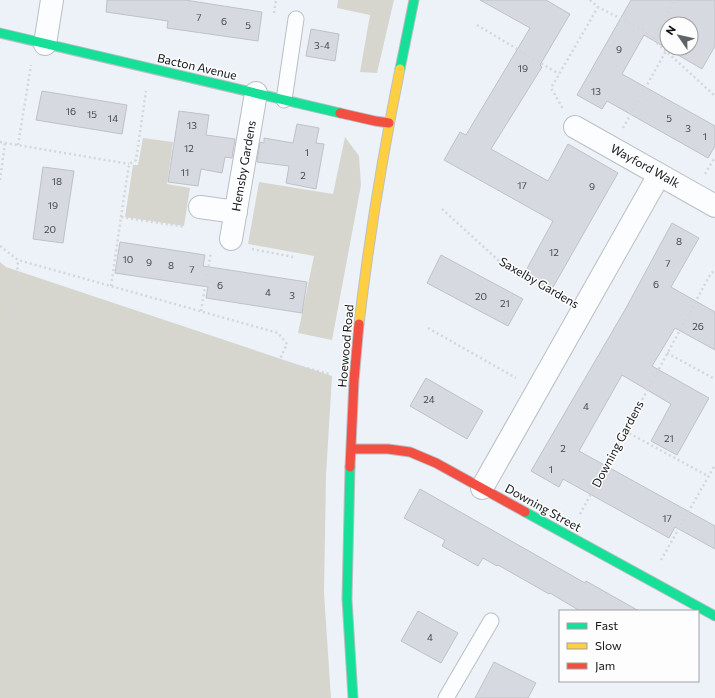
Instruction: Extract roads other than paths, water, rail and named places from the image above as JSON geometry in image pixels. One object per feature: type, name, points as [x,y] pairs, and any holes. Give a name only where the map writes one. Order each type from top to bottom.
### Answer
[{"type":"street","points":[[40,42],[52,0]]},
{"type":"street","name":"Hoewood Road","points":[[353,698],[347,599],[354,380],[362,298],[376,203],[389,123],[414,0]]},
{"type":"street","name":"Bacton Avenue","points":[[0,33],[284,100],[389,123]]},
{"type":"street","name":"Hemsby Gardens","points":[[231,239],[256,93]]},
{"type":"street","name":"Wayford Walk","points":[[575,127],[715,206]]},
{"type":"street","name":"Saxelby Gardens","points":[[482,488],[659,175]]},
{"type":"street","points":[[200,207],[236,212]]},
{"type":"street","name":"Downing Street","points":[[351,449],[388,449],[410,452],[436,463],[715,616]]},
{"type":"lane","points":[[284,100],[296,19]]},
{"type":"lane","points":[[446,698],[491,621]]}]
